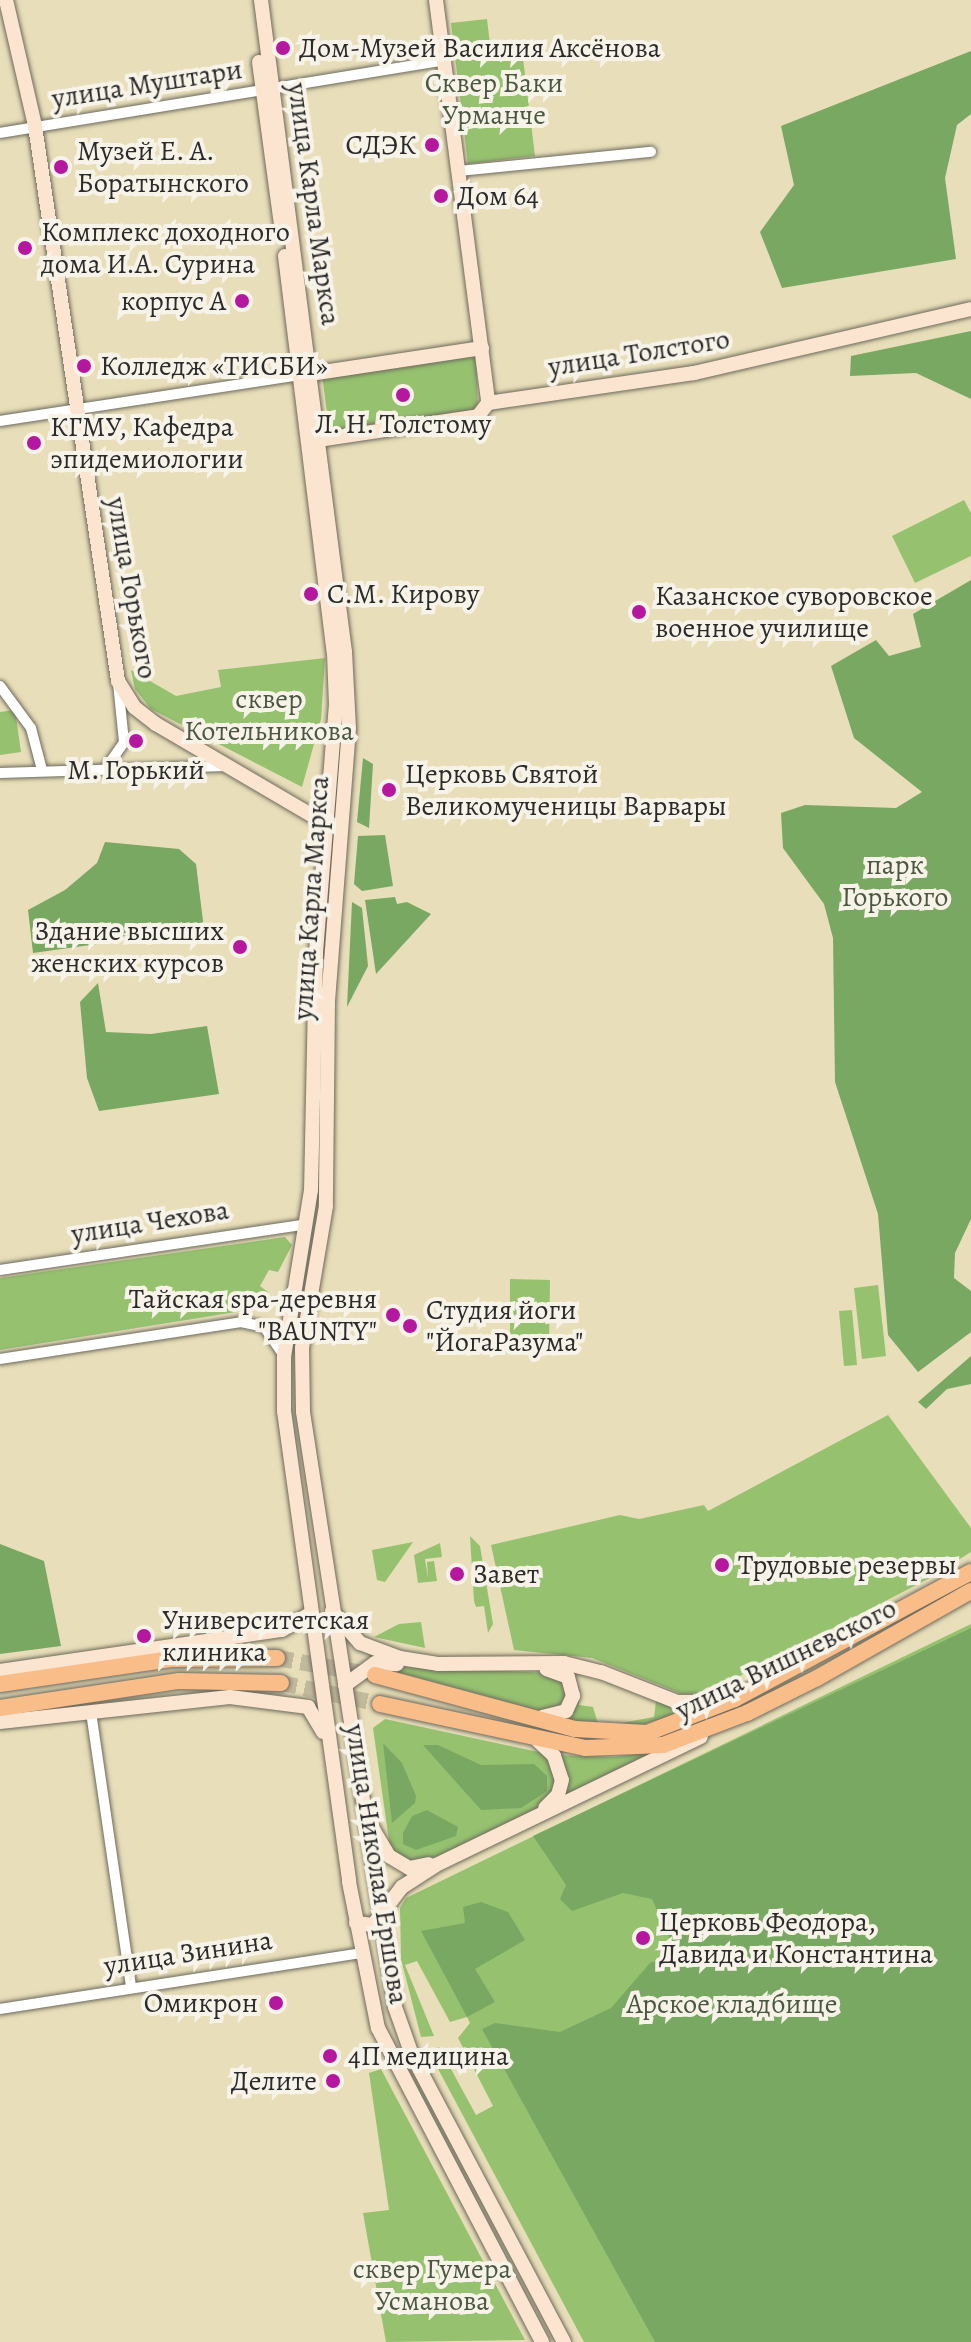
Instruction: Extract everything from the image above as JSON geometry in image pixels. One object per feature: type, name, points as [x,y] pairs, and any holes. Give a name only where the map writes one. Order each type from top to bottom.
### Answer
[{"type":"main road","name":"улица Горького","points":[[6,0],[35,126],[75,410],[118,681],[134,707],[326,825],[342,829]]},
{"type":"main road","name":"улица Карла Маркса","points":[[252,0],[268,90],[305,375],[334,653],[307,1224],[284,1356]]},
{"type":"main road","name":"улица Карла Маркса","points":[[261,0],[268,90]]},
{"type":"main road","points":[[436,0],[488,403]]},
{"type":"main road","name":"улица Толстого","points":[[318,440],[478,416],[488,403],[694,373],[971,309]]},
{"type":"main road","points":[[305,375],[482,348]]},
{"type":"main road","name":"улица Карла Маркса","points":[[305,375],[318,440],[345,652],[349,728],[328,1000],[326,1206],[300,1375],[323,1561]]},
{"type":"main road","name":"улица Николая Ершова","points":[[284,1356],[284,1411],[331,1754],[361,1953],[378,2028],[542,2342]]},
{"type":"main road","name":"улица Николая Ершова","points":[[323,1561],[395,2007],[412,2055],[564,2342]]},
{"type":"main road","name":"улица Вишневского","points":[[375,1675],[508,1714],[629,1735],[683,1723],[735,1699],[971,1572]]},
{"type":"main road","name":"улица Вишневского","points":[[380,1704],[537,1740],[604,1750],[643,1748],[686,1738],[747,1713],[971,1591]]},
{"type":"main road","points":[[331,1610],[360,1643],[400,1658],[438,1664],[564,1663],[601,1672],[677,1702],[735,1699]]},
{"type":"main road","points":[[0,1671],[282,1630],[312,1613]]},
{"type":"main road","points":[[0,1684],[171,1659],[277,1658]]},
{"type":"main road","points":[[345,1685],[382,1662],[438,1670],[554,1670],[571,1682],[570,1704],[558,1717],[508,1714]]},
{"type":"main road","points":[[0,1708],[179,1681],[281,1683]]},
{"type":"main road","points":[[0,1722],[230,1697],[308,1707],[320,1721],[331,1754]]},
{"type":"main road","points":[[356,1923],[369,1926],[380,1917],[402,1887],[436,1865],[747,1713]]},
{"type":"main road","points":[[364,1804],[389,1856],[409,1868],[434,1862],[553,1802],[561,1772],[537,1740]]},
{"type":"main road","name":"улица Зинина","points":[[361,1953],[384,1950]]},
{"type":"street","name":"улица Муштари","points":[[0,133],[444,60]]},
{"type":"street","points":[[459,171],[651,152]]},
{"type":"street","points":[[0,421],[305,375]]},
{"type":"street","points":[[106,769],[124,742],[118,681]]},
{"type":"street","points":[[0,686],[31,728],[42,770]]},
{"type":"street","points":[[0,773],[232,766]]},
{"type":"street","name":"улица Чехова","points":[[0,1270],[307,1224]]},
{"type":"street","points":[[0,1359],[241,1322],[264,1327],[284,1356]]},
{"type":"street","points":[[91,1712],[131,1987]]},
{"type":"street","name":"улица Зинина","points":[[0,2009],[361,1953]]},
{"type":"green space","name":"Сквер Баки Урманче","points":[[487,19],[491,53],[522,50],[535,156],[468,164],[451,23]]},
{"type":"green space","points":[[971,51],[971,114],[957,125],[945,178],[956,259],[782,288],[760,232],[794,185],[781,126]]},
{"type":"green space","points":[[971,331],[971,399],[916,373],[850,376],[851,356]]},
{"type":"green space","points":[[476,356],[478,410],[330,435],[322,375]]},
{"type":"green space","points":[[964,500],[971,513],[971,556],[915,583],[892,536]]},
{"type":"green space","name":"парк Горького","points":[[971,580],[971,1219],[955,1253],[954,1278],[971,1291],[971,1332],[918,1372],[888,1335],[878,1214],[835,1082],[833,938],[824,904],[783,848],[781,813],[805,805],[896,808],[922,792],[854,738],[831,666],[876,640],[889,656],[921,647],[913,614]]},
{"type":"green space","name":"сквер Котельникова","points":[[325,658],[321,719],[302,787],[151,709],[135,689],[131,670],[176,696],[221,687],[218,670]]},
{"type":"green space","points":[[15,710],[21,752],[0,755],[0,712]]},
{"type":"green space","points":[[363,758],[373,764],[369,828],[357,822]]},
{"type":"green space","points":[[385,835],[393,886],[362,891],[354,884],[358,836]]},
{"type":"green space","points":[[105,842],[179,849],[196,864],[204,929],[33,953],[28,910],[65,890],[97,863]]},
{"type":"green space","points":[[395,897],[397,904],[407,902],[431,914],[376,974],[365,900]]},
{"type":"green space","points":[[352,902],[362,908],[368,966],[347,1007]]},
{"type":"green space","points":[[98,983],[106,1032],[151,1034],[207,1026],[219,1094],[99,1111],[87,1078],[80,1002]]},
{"type":"green space","points":[[285,1237],[292,1245],[278,1272],[269,1270],[260,1286],[268,1292],[260,1308],[0,1350],[0,1278]]},
{"type":"green space","points":[[510,1279],[550,1280],[549,1347],[510,1347]]},
{"type":"green space","points":[[878,1285],[886,1356],[862,1359],[854,1288]]},
{"type":"green space","points":[[852,1310],[857,1365],[844,1366],[839,1311]]},
{"type":"green space","points":[[971,1356],[971,1384],[947,1389],[926,1409],[918,1402]]},
{"type":"green space","name":"Трудовые резервы","points":[[888,1415],[971,1528],[971,1552],[928,1579],[707,1693],[682,1694],[592,1658],[514,1650],[491,1545],[620,1515],[639,1519],[704,1505],[708,1511]]},
{"type":"green space","points":[[470,1536],[480,1546],[493,1624],[488,1633],[484,1606],[476,1607],[474,1601]]},
{"type":"green space","points":[[413,1542],[385,1582],[377,1580],[372,1550]]},
{"type":"green space","points":[[440,1543],[442,1557],[425,1559],[428,1578],[427,1562],[434,1561],[437,1581],[418,1583],[414,1555]]},
{"type":"green space","points":[[0,1544],[44,1561],[61,1646],[0,1654]]},
{"type":"green space","points":[[421,1622],[425,1648],[374,1637],[399,1624]]},
{"type":"green space","name":"Арское кладбище","points":[[971,1624],[971,2342],[584,2342],[429,2052],[439,2047],[476,2115],[493,2106],[458,2038],[470,2023],[467,2017],[450,2022],[417,1961],[405,1965],[434,2036],[421,2037],[401,1959],[400,1908],[406,1898]]},
{"type":"green space","name":"Арское кладбище","points":[[971,1628],[971,2342],[655,2342],[482,2029],[495,2023],[560,2032],[611,2008],[650,1963],[676,1953],[652,1899],[623,1893],[572,1911],[560,1899],[566,1885],[533,1836]]},
{"type":"green space","points":[[375,1666],[551,1673],[564,1681],[568,1699],[551,1714]]},
{"type":"green space","points":[[571,1678],[579,1687],[579,1705],[593,1707],[599,1727],[654,1717],[656,1701],[696,1708],[642,1725],[600,1729],[563,1723],[575,1703]]},
{"type":"green space","points":[[385,1719],[543,1753],[559,1776],[545,1805],[436,1857],[408,1863],[390,1848],[373,1728]]},
{"type":"green space","points":[[383,1743],[402,1763],[416,1796],[415,1803],[392,1823]]},
{"type":"green space","points":[[423,1745],[438,1745],[481,1765],[534,1764],[547,1776],[547,1791],[521,1808],[481,1810]]},
{"type":"green space","points":[[657,1751],[556,1804],[558,1755],[615,1757]]},
{"type":"green space","points":[[427,1810],[458,1827],[456,1836],[416,1850],[403,1844],[403,1833],[412,1816]]},
{"type":"green space","points":[[481,1902],[508,1912],[525,1940],[475,1969],[495,2002],[467,2017],[421,1931],[465,1923],[463,1907]]},
{"type":"green space","name":"сквер Гумера Усманова","points":[[381,2069],[525,2340],[386,2342],[363,2213],[389,2210],[369,2073]]},
{"type":"tunnel","points":[[277,1658],[373,1675]]},
{"type":"tunnel","points":[[281,1683],[380,1704]]},
{"type":"place","name":"Дом-Музей Василия Аксёнова","points":[[283,48]]},
{"type":"place","name":"СДЭК","points":[[432,145]]},
{"type":"place","name":"Музей Е. А. Боратынского","points":[[61,167]]},
{"type":"place","name":"Дом 64","points":[[441,196]]},
{"type":"place","name":"Комплекс доходного дома И.А. Сурина","points":[[25,248]]},
{"type":"place","name":"корпус А","points":[[242,301]]},
{"type":"place","name":"Колледж «ТИСБИ»","points":[[84,366]]},
{"type":"place","name":"Л. Н. Толстому","points":[[403,395]]},
{"type":"place","name":"КГМУ, Кафедра эпидемиологии","points":[[34,443]]},
{"type":"place","name":"С.М. Кирову","points":[[311,594]]},
{"type":"place","name":"Казанское суворовское военное училище","points":[[639,612]]},
{"type":"place","name":"М. Горький","points":[[136,741]]},
{"type":"place","name":"Церковь Святой Великомученицы Варвары","points":[[389,790]]},
{"type":"place","name":"Здание высших женских курсов","points":[[240,947]]},
{"type":"place","name":"Тайская spa-деревня \"BAUNTY\"","points":[[393,1315]]},
{"type":"place","name":"Студия йоги \"ЙогаРазума\"","points":[[410,1326]]},
{"type":"place","name":"Трудовые резервы","points":[[722,1565]]},
{"type":"place","name":"Завет","points":[[457,1574]]},
{"type":"place","name":"Университетская клиника","points":[[144,1636]]},
{"type":"place","name":"Церковь Феодора, Давида и Константина","points":[[643,1938]]},
{"type":"place","name":"Омикрон","points":[[276,2003]]},
{"type":"place","name":"4П медицина","points":[[330,2056]]},
{"type":"place","name":"Делите","points":[[333,2081]]}]
